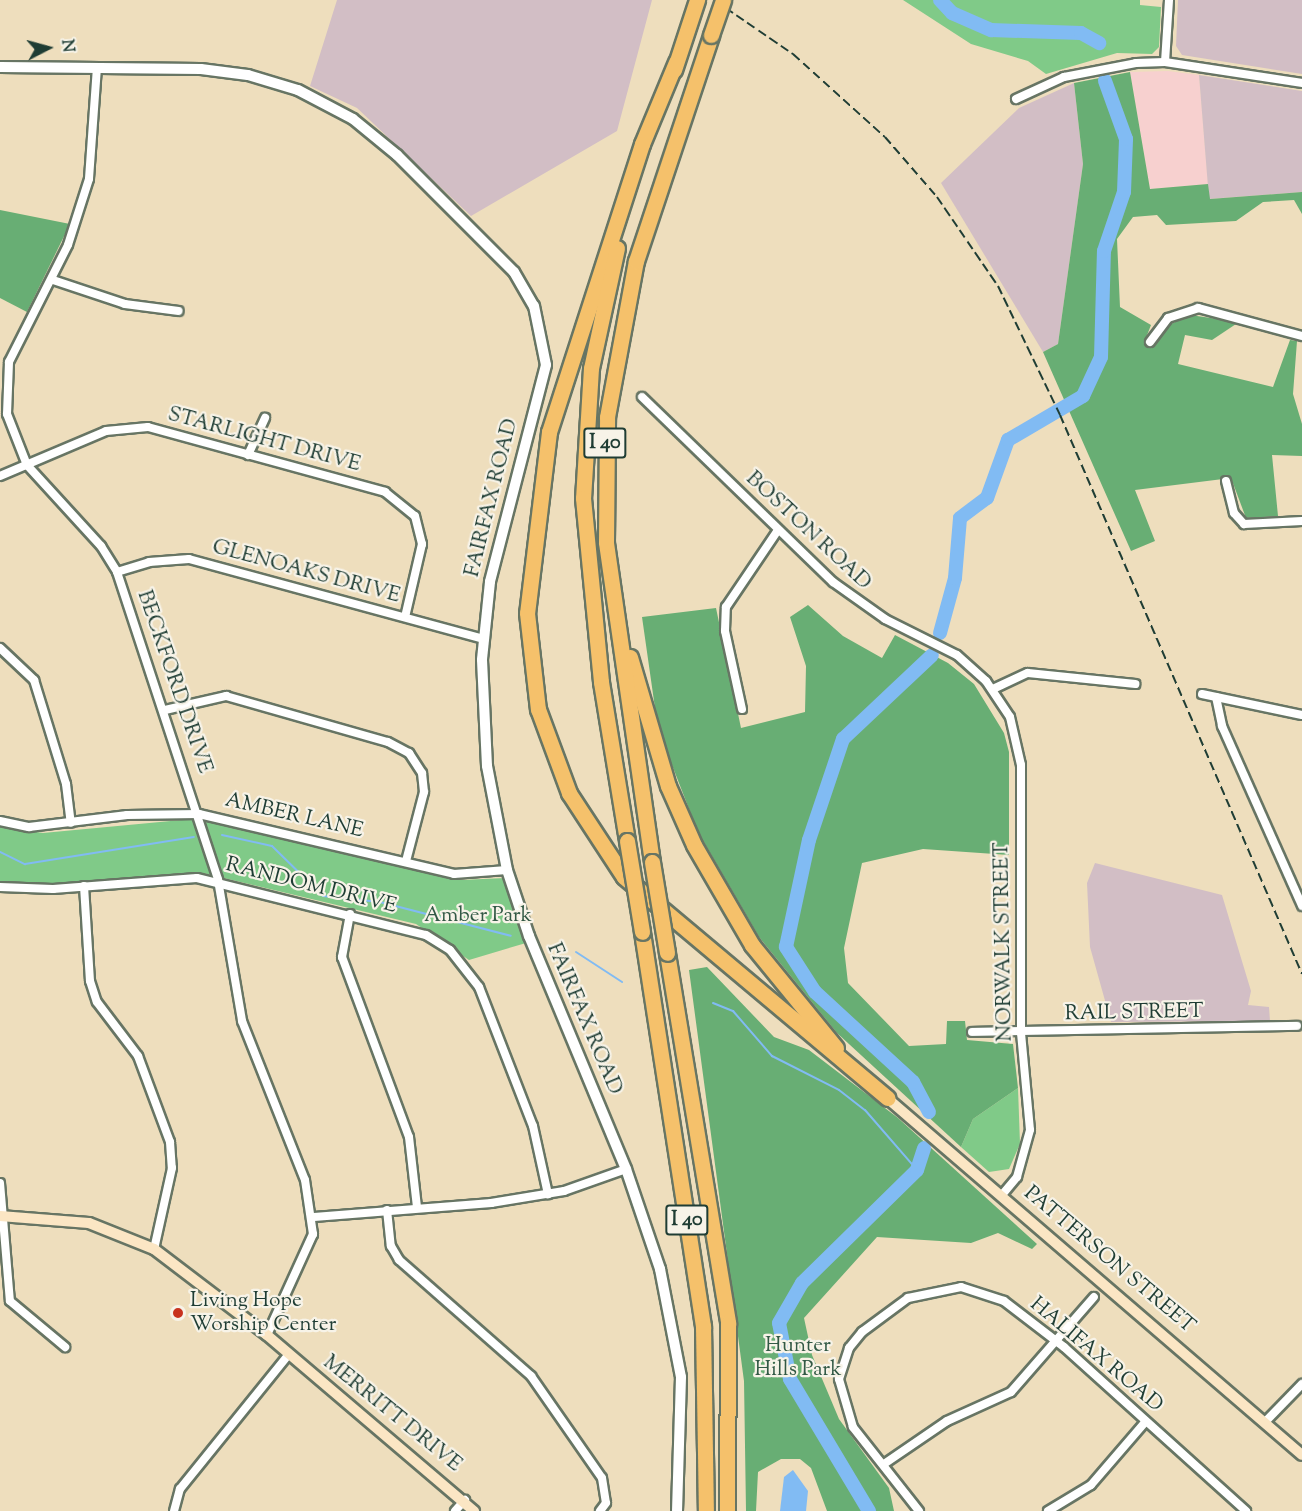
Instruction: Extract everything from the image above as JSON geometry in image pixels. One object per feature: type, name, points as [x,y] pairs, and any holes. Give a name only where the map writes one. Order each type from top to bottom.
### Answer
[{"type":"highway","name":"I 40","points":[[697,0],[603,296],[585,412],[584,533],[627,841],[703,1326],[706,1511]]},
{"type":"highway","name":"I 40","points":[[723,0],[636,261],[620,329],[607,417],[606,542],[652,862],[728,1323],[727,1511]]},
{"type":"highway","points":[[676,63],[642,144],[549,432],[528,613],[538,709],[568,793],[624,877],[887,1098]]},
{"type":"highway","points":[[606,542],[631,663],[668,786],[694,845],[752,945],[802,1010],[887,1098]]},
{"type":"main road","name":"PATTERSON STREET","points":[[887,1098],[1302,1455]]},
{"type":"main road","name":"MERRITT DRIVE","points":[[2,1215],[89,1223],[154,1249],[267,1335],[288,1355],[465,1500],[474,1511]]},
{"type":"street","points":[[1166,62],[1169,0]]},
{"type":"street","points":[[1016,99],[1103,66],[1166,62],[1302,83]]},
{"type":"street","name":"FAIRFAX ROAD","points":[[0,67],[97,67],[236,72],[327,104],[397,155],[526,288],[542,326],[546,364],[498,536],[483,639],[487,766],[507,870],[538,960],[626,1169],[657,1257],[678,1352],[683,1423],[677,1511]]},
{"type":"street","name":"BECKFORD DRIVE","points":[[97,67],[89,179],[53,280],[16,345],[7,379],[9,426],[27,465],[101,546],[117,572],[165,710],[218,880],[242,1021],[305,1180],[314,1217],[309,1252],[267,1335]]},
{"type":"street","points":[[53,280],[125,304],[179,311]]},
{"type":"street","points":[[1150,342],[1168,318],[1197,308],[1302,336]]},
{"type":"street","name":"BOSTON ROAD","points":[[642,397],[778,530],[857,602],[957,655],[993,689]]},
{"type":"street","points":[[248,455],[265,418]]},
{"type":"street","name":"STARLIGHT DRIVE","points":[[0,476],[89,436],[128,427],[248,455],[403,502],[415,516],[422,544],[405,617]]},
{"type":"street","points":[[1226,481],[1234,513],[1244,524],[1302,521]]},
{"type":"street","points":[[742,708],[727,643],[726,607],[778,530]]},
{"type":"street","name":"GLENOAKS DRIVE","points":[[117,572],[149,562],[189,559],[483,639]]},
{"type":"street","points":[[0,648],[34,680],[66,784],[71,823]]},
{"type":"street","points":[[993,689],[1028,673],[1135,684]]},
{"type":"street","name":"NORWALK STREET","points":[[993,689],[1010,717],[1021,765],[1021,1033],[1029,1130],[1017,1177],[1002,1195]]},
{"type":"street","points":[[1202,694],[1302,715]]},
{"type":"street","points":[[165,710],[226,696],[388,741],[409,753],[422,773],[424,792],[406,861]]},
{"type":"street","points":[[1216,697],[1222,726],[1302,906]]},
{"type":"street","name":"AMBER LANE","points":[[0,821],[29,826],[199,814],[454,874],[507,870]]},
{"type":"street","name":"RANDOM DRIVE","points":[[0,887],[218,880],[426,935],[466,967],[479,987],[533,1126],[548,1194]]},
{"type":"street","points":[[84,886],[90,981],[97,1002],[138,1056],[170,1142],[172,1168],[154,1249]]},
{"type":"street","points":[[350,914],[342,957],[409,1137],[417,1207]]},
{"type":"street","name":"RAIL STREET","points":[[972,1032],[1021,1033],[1297,1026]]},
{"type":"street","points":[[314,1217],[548,1194],[626,1169]]},
{"type":"street","points":[[0,1183],[10,1301],[65,1347]]},
{"type":"street","points":[[387,1210],[391,1246],[399,1260],[531,1376],[602,1478],[606,1503],[600,1511]]},
{"type":"street","name":"HALIFAX ROAD","points":[[884,1464],[853,1427],[839,1387],[849,1348],[862,1332],[908,1298],[945,1288],[961,1287],[1004,1301],[1054,1340],[1242,1510]]},
{"type":"street","points":[[919,1511],[884,1464],[947,1421],[1011,1392],[1054,1340],[1094,1297]]},
{"type":"street","points":[[174,1511],[180,1489],[288,1355]]},
{"type":"street","points":[[1266,1422],[1302,1384]]},
{"type":"street","points":[[1048,1511],[1091,1485],[1146,1421]]},
{"type":"street","points":[[455,1511],[465,1500]]},
{"type":"shaded area","points":[[337,0],[652,0],[617,131],[471,216],[357,108],[310,86]]},
{"type":"shaded area","points":[[1178,0],[1302,0],[1302,74],[1182,55],[1176,46]]},
{"type":"shaded area","points":[[1168,71],[1199,75],[1208,184],[1150,189],[1130,72]]},
{"type":"shaded area","points":[[1199,75],[1302,91],[1302,192],[1209,199]]},
{"type":"shaded area","points":[[1074,83],[1083,164],[1058,344],[1043,352],[941,183],[1019,108]]},
{"type":"shaded area","points":[[1095,863],[1222,895],[1251,991],[1248,1005],[1269,1007],[1270,1021],[1111,1022],[1090,947],[1087,883]]},
{"type":"green space","points":[[903,0],[1140,0],[1140,5],[1161,7],[1159,47],[1152,54],[1117,53],[1046,74],[1028,61],[971,44]]},
{"type":"green space","points":[[1130,72],[1150,189],[1208,184],[1210,199],[1302,192],[1302,214],[1294,200],[1263,202],[1236,221],[1166,225],[1157,215],[1133,217],[1117,239],[1120,307],[1151,325],[1144,343],[1155,346],[1169,325],[1190,315],[1239,322],[1212,340],[1185,335],[1178,364],[1273,387],[1290,340],[1297,341],[1293,394],[1302,424],[1302,456],[1272,455],[1278,516],[1246,518],[1231,478],[1135,490],[1155,541],[1131,551],[1043,352],[1058,344],[1083,164],[1074,83]]},
{"type":"green space","points":[[0,210],[70,224],[27,312],[0,298]]},
{"type":"green space","points":[[808,605],[843,636],[882,658],[895,635],[948,663],[974,684],[1004,733],[1009,752],[1009,855],[923,849],[862,863],[844,948],[848,983],[909,1046],[946,1044],[947,1021],[965,1021],[967,1040],[1013,1044],[1018,1088],[973,1119],[961,1147],[837,1033],[759,937],[698,832],[658,729],[642,617],[716,608],[741,728],[805,712],[806,666],[790,617]]},
{"type":"green space","name":"Amber Park","points":[[192,819],[248,827],[461,880],[505,878],[526,943],[469,960],[416,924],[203,873],[32,886],[0,881],[0,826],[43,833]]},
{"type":"green space","name":"Hunter Hills Park","points":[[707,967],[774,1037],[809,1050],[898,1118],[1037,1244],[1032,1249],[998,1233],[971,1243],[877,1237],[804,1318],[812,1355],[839,1419],[889,1488],[894,1511],[827,1511],[811,1468],[800,1459],[781,1459],[758,1472],[756,1511],[746,1511],[744,1381],[689,970]]},
{"type":"green space","points":[[1018,1088],[1020,1144],[1009,1169],[989,1172],[961,1147],[973,1119]]},
{"type":"water","points":[[793,1470],[808,1491],[806,1511],[780,1511],[784,1477]]},
{"type":"waterway","points":[[940,0],[952,13],[991,30],[1081,33],[1099,43]]},
{"type":"waterway","points":[[940,633],[955,578],[960,518],[987,498],[1008,440],[1083,396],[1101,357],[1104,251],[1124,192],[1126,139],[1105,81]]},
{"type":"waterway","points":[[929,1112],[913,1082],[815,992],[786,947],[809,840],[843,739],[932,655]]},
{"type":"waterway","points":[[222,835],[272,846],[323,896],[380,902],[511,936]]},
{"type":"waterway","points":[[0,852],[25,864],[194,837]]},
{"type":"waterway","points":[[576,952],[622,982]]},
{"type":"waterway","points":[[713,1003],[733,1011],[772,1056],[839,1090],[865,1110],[917,1170]]},
{"type":"waterway","points":[[869,1511],[790,1379],[779,1323],[802,1283],[917,1170],[924,1148]]},
{"type":"railway","points":[[714,0],[793,54],[885,137],[937,197],[998,286],[1060,415],[1302,974]]},
{"type":"place","name":"Living Hope Worship Center","points":[[178,1313]]}]
